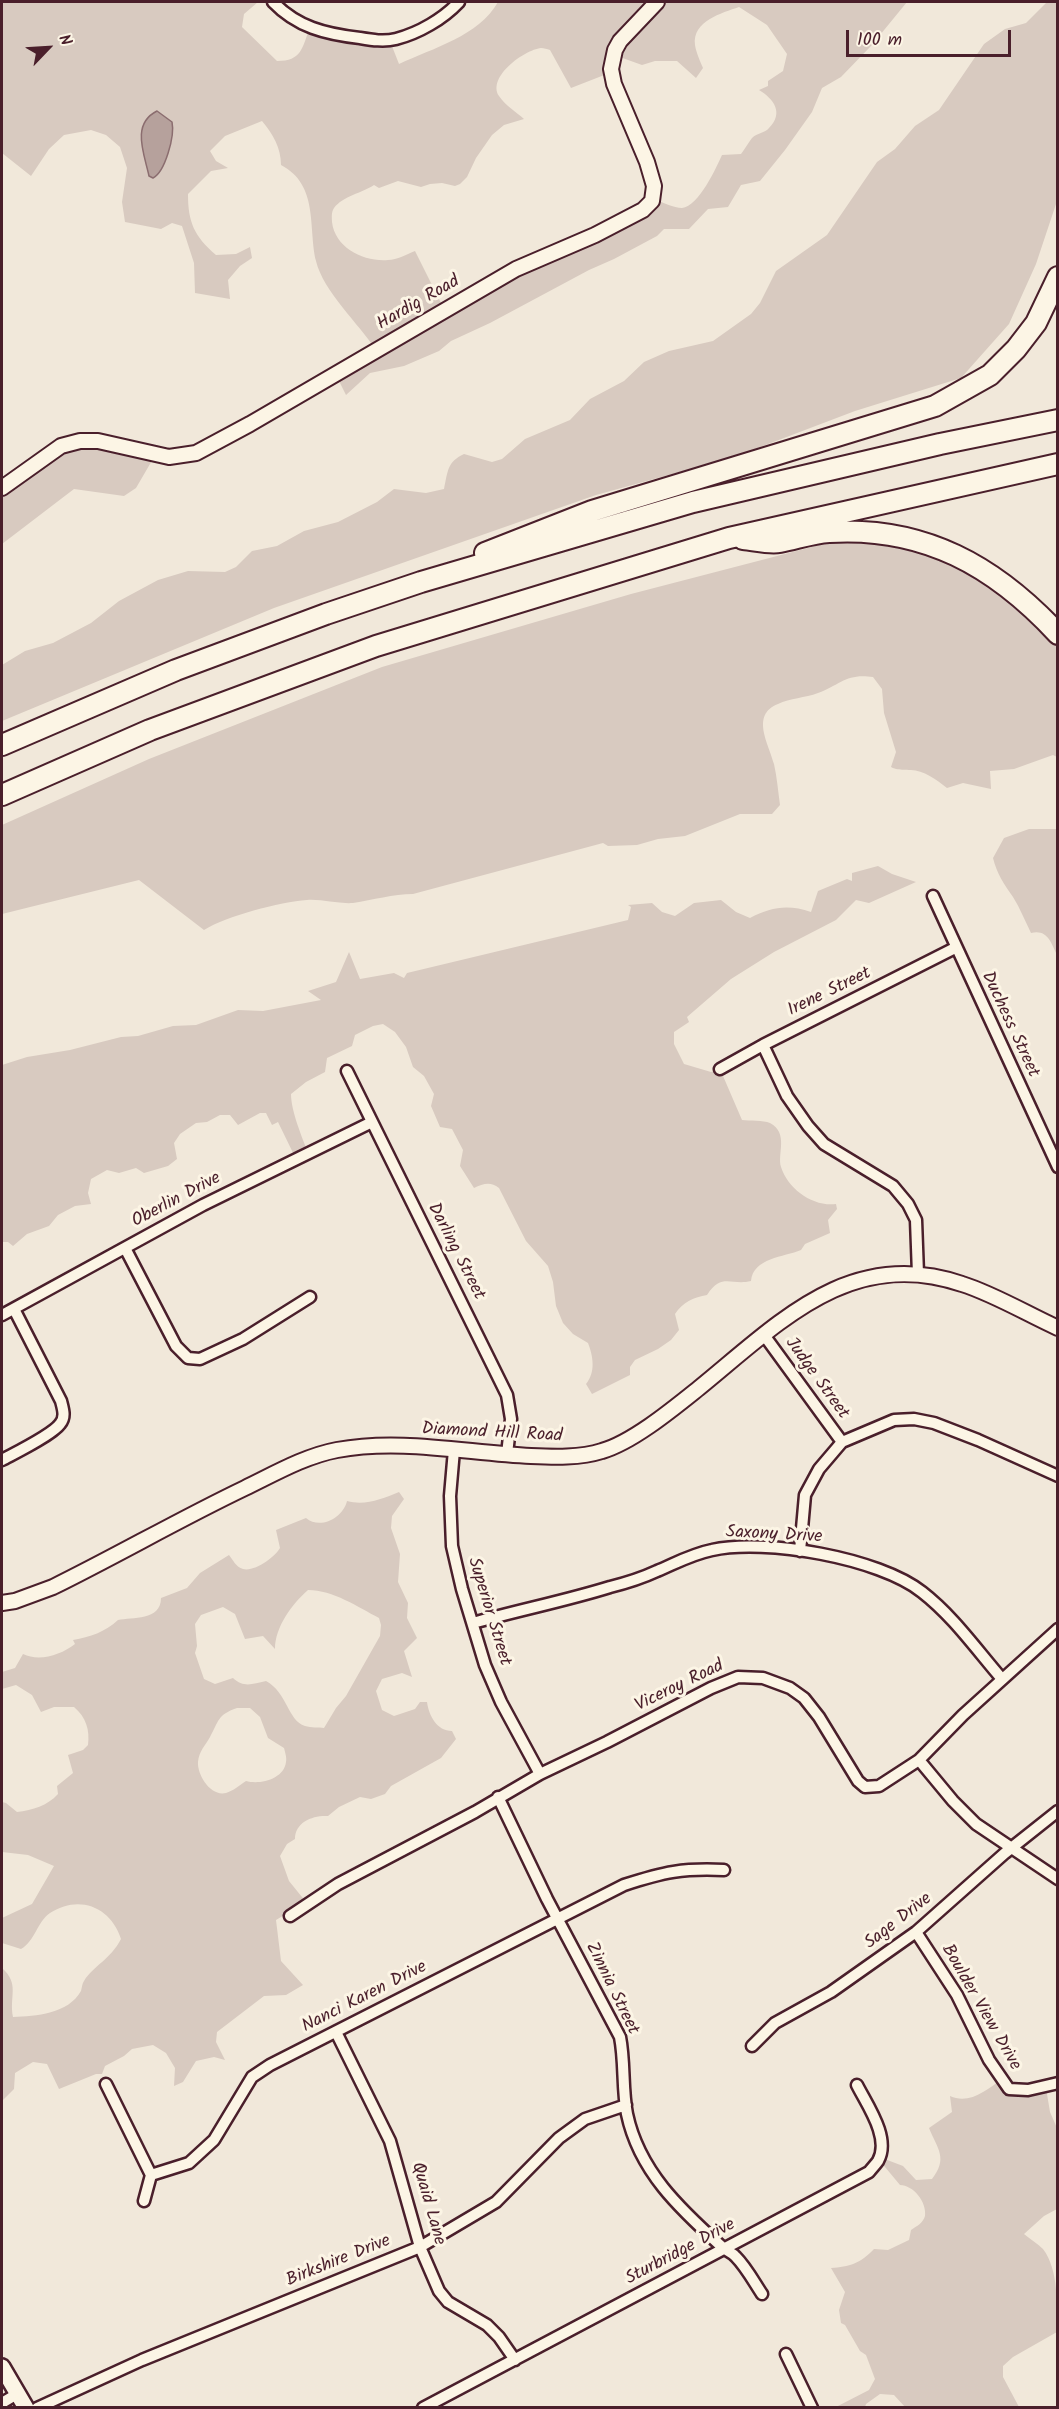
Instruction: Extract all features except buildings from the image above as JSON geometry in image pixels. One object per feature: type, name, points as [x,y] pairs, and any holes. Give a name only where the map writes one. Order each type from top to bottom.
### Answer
[{"type":"highway","points":[[2,745],[138,685],[592,511],[935,406],[990,375],[1016,349],[1036,323],[1058,278]]},
{"type":"highway","points":[[364,600],[693,502],[940,444],[1058,420]]},
{"type":"highway","points":[[2,795],[150,730],[376,646],[729,538],[1058,464]]},
{"type":"highway","points":[[729,538],[777,543],[827,532],[857,532],[888,534],[917,540],[943,548],[991,574],[1013,591],[1058,634]]},
{"type":"main road","points":[[2,2367],[27,2408]]},
{"type":"street","points":[[273,2],[304,26],[333,35],[379,41],[415,32],[435,22],[459,2]]},
{"type":"street","name":"Hardig Road","points":[[2,488],[62,446],[80,441],[98,441],[169,457],[196,453],[250,424],[508,273],[595,235],[643,210],[651,201],[654,186],[611,69],[615,50],[620,41],[657,2]]},
{"type":"street","name":"Duchess Street","points":[[933,896],[955,948],[1058,1167]]},
{"type":"street","name":"Irene Street","points":[[720,1069],[763,1044],[955,948]]},
{"type":"street","points":[[763,1044],[787,1096],[813,1132],[824,1143],[893,1186],[908,1204],[916,1221],[919,1245],[918,1274]]},
{"type":"street","name":"Darling Street","points":[[347,1071],[507,1395],[511,1419],[507,1454]]},
{"type":"street","name":"Oberlin Drive","points":[[2,1315],[254,1179],[372,1122]]},
{"type":"street","points":[[125,1248],[176,1346],[188,1358],[200,1359],[243,1339],[310,1297]]},
{"type":"street","name":"Diamond Hill Road","points":[[2,1604],[53,1587],[227,1496],[290,1466],[336,1450],[388,1446],[563,1457],[602,1451],[623,1442],[672,1410],[764,1335],[814,1298],[859,1280],[889,1272],[918,1274],[962,1284],[1058,1328]]},
{"type":"street","points":[[2,1460],[31,1445],[60,1424],[64,1413],[61,1401],[14,1309]]},
{"type":"street","name":"Judge Street","points":[[764,1335],[842,1442]]},
{"type":"street","points":[[800,1551],[805,1495],[819,1469],[842,1442],[894,1420],[914,1419],[978,1440],[1058,1476]]},
{"type":"street","name":"Superior Street","points":[[454,1450],[450,1496],[452,1546],[462,1589],[485,1665],[501,1702],[540,1773]]},
{"type":"street","name":"Saxony Drive","points":[[473,1623],[609,1588],[657,1571],[687,1556],[714,1549],[743,1547],[800,1551],[843,1558],[890,1573],[921,1591],[954,1621],[1002,1679]]},
{"type":"street","name":"Viceroy Road","points":[[290,1916],[338,1884],[540,1773],[607,1742],[711,1688],[738,1677],[764,1678],[790,1688],[804,1698],[819,1717],[858,1781],[865,1786],[879,1786],[919,1760],[1002,1679],[1058,1629]]},
{"type":"street","points":[[919,1760],[953,1801],[976,1824],[1058,1879]]},
{"type":"street","name":"Zinnia Street","points":[[498,1797],[620,2037],[626,2105],[634,2135],[644,2159],[658,2183],[682,2210],[739,2259],[762,2294]]},
{"type":"street","name":"Sage Drive","points":[[752,2046],[775,2023],[831,1992],[916,1932],[1058,1811]]},
{"type":"street","name":"Nanci Karen Drive","points":[[151,2175],[189,2163],[214,2140],[252,2077],[270,2065],[624,1885],[662,1872],[693,1868],[724,1870]]},
{"type":"street","name":"Boulder View Drive","points":[[916,1932],[957,1995],[989,2060],[1009,2089],[1028,2090],[1058,2083]]},
{"type":"street","name":"Quaid Lane","points":[[336,2032],[390,2141],[420,2247],[439,2291],[448,2302],[487,2325],[499,2337],[515,2360]]},
{"type":"street","points":[[106,2084],[151,2175],[144,2201]]},
{"type":"street","name":"Sturbridge Drive","points":[[423,2408],[869,2172],[879,2160],[883,2145],[878,2126],[857,2085]]},
{"type":"street","name":"Birkshire Drive","points":[[37,2408],[142,2360],[420,2247],[496,2202],[560,2138],[585,2119],[626,2105]]},
{"type":"street","points":[[786,2354],[812,2408]]},
{"type":"street","points":[[2,2403],[18,2394]]},
{"type":"shaded area","points":[[2,2],[258,2],[244,14],[242,27],[277,61],[292,59],[300,52],[310,27],[390,41],[399,64],[467,32],[490,14],[498,2],[907,2],[871,46],[841,77],[822,88],[812,112],[785,150],[760,181],[741,185],[728,207],[708,209],[689,229],[664,229],[657,236],[614,259],[451,341],[439,351],[404,366],[370,373],[346,395],[336,375],[376,350],[326,284],[320,272],[316,261],[307,195],[293,173],[281,165],[276,142],[262,121],[225,136],[210,151],[216,161],[228,168],[211,171],[188,194],[189,213],[197,235],[216,255],[236,254],[250,247],[252,258],[240,266],[228,280],[230,299],[195,293],[194,263],[182,226],[172,223],[161,229],[125,222],[122,202],[127,168],[120,147],[106,135],[91,130],[64,135],[49,149],[31,176],[2,153]],"holes":[[[739,7],[767,25],[787,54],[783,71],[768,81],[768,86],[759,90],[773,102],[776,117],[767,130],[752,138],[741,154],[722,155],[701,194],[688,206],[679,208],[654,199],[444,309],[415,251],[391,260],[370,259],[352,252],[334,231],[332,222],[334,208],[342,200],[374,185],[379,188],[398,181],[421,187],[442,183],[455,186],[460,184],[467,177],[476,158],[492,135],[504,125],[524,119],[501,99],[497,89],[498,81],[517,59],[534,50],[541,48],[550,50],[571,88],[612,72],[617,56],[642,65],[655,61],[677,61],[696,78],[703,68],[698,57],[695,37],[698,30],[709,19]]]},
{"type":"shaded area","points":[[1047,2],[1057,2],[1057,201],[1036,264],[1009,324],[961,378],[855,411],[734,457],[596,495],[274,608],[2,721],[2,665],[25,651],[53,643],[91,623],[119,601],[158,580],[188,571],[225,572],[236,567],[252,551],[277,546],[304,531],[338,522],[377,502],[394,489],[426,493],[444,489],[449,468],[458,457],[464,454],[492,462],[502,459],[525,439],[570,420],[590,399],[624,381],[644,362],[669,351],[713,341],[751,314],[760,303],[776,271],[827,235],[877,162],[895,149],[915,126],[939,110],[984,44],[1005,29],[1026,23]]},
{"type":"shaded area","points":[[157,111],[172,122],[173,128],[165,161],[153,178],[149,176],[141,140],[144,123]]},
{"type":"shaded area","points":[[87,440],[157,452],[136,488],[124,496],[74,489],[2,544],[2,485],[52,452]]},
{"type":"shaded area","points":[[854,536],[946,549],[1057,634],[1057,757],[1053,755],[1014,769],[990,771],[991,789],[963,783],[947,788],[916,770],[891,767],[896,752],[884,713],[882,689],[873,677],[850,678],[818,693],[783,702],[770,709],[765,715],[764,731],[774,764],[780,805],[772,814],[740,814],[685,836],[658,839],[637,845],[608,846],[603,843],[413,894],[353,903],[296,901],[254,910],[204,930],[139,880],[2,914],[2,825],[149,759],[382,667],[631,594]]},
{"type":"shaded area","points":[[1029,829],[1057,829],[1057,955],[1045,935],[1031,933],[1016,901],[999,874],[993,858],[1004,838]]},
{"type":"shaded area","points":[[878,866],[892,874],[916,882],[869,903],[856,900],[836,920],[774,952],[731,979],[687,1017],[689,1022],[674,1032],[674,1044],[684,1064],[711,1072],[720,1069],[742,1120],[767,1122],[776,1127],[781,1138],[781,1167],[795,1189],[819,1203],[836,1204],[837,1209],[828,1220],[830,1233],[805,1244],[801,1250],[763,1263],[753,1273],[751,1281],[722,1282],[712,1288],[707,1295],[685,1303],[675,1314],[679,1330],[671,1340],[635,1360],[630,1367],[630,1375],[592,1394],[586,1384],[592,1369],[590,1348],[588,1343],[573,1334],[563,1323],[556,1306],[548,1266],[526,1241],[499,1188],[483,1184],[474,1188],[460,1166],[463,1150],[452,1129],[440,1127],[431,1106],[434,1094],[424,1076],[413,1067],[406,1047],[395,1032],[383,1024],[355,1035],[352,1046],[327,1058],[325,1072],[306,1082],[291,1094],[295,1116],[308,1153],[296,1159],[278,1122],[272,1125],[266,1113],[260,1113],[238,1125],[230,1115],[220,1115],[207,1122],[196,1123],[180,1134],[174,1143],[177,1159],[168,1166],[144,1173],[136,1168],[119,1173],[107,1170],[91,1179],[88,1193],[91,1204],[75,1206],[58,1215],[49,1226],[27,1234],[13,1246],[8,1242],[2,1242],[2,1065],[27,1057],[70,1050],[121,1037],[138,1036],[173,1026],[196,1025],[238,1010],[263,1011],[321,1000],[308,991],[336,982],[349,952],[360,979],[394,973],[404,978],[407,973],[628,920],[631,907],[628,905],[652,903],[662,912],[675,916],[694,903],[721,900],[736,912],[750,918],[765,911],[787,907],[811,912],[818,891],[847,879],[852,881],[852,873]]},
{"type":"shaded area","points":[[399,1492],[404,1499],[392,1516],[391,1528],[400,1554],[398,1582],[408,1603],[407,1618],[417,1638],[404,1651],[412,1677],[402,1673],[382,1679],[376,1691],[382,1710],[394,1716],[415,1709],[420,1702],[427,1702],[438,1726],[452,1731],[456,1739],[441,1758],[391,1786],[385,1794],[371,1799],[360,1797],[339,1807],[328,1816],[311,1818],[301,1824],[295,1839],[287,1844],[280,1856],[289,1881],[306,1902],[276,1920],[281,1961],[303,1985],[286,1995],[264,1996],[217,2032],[216,2042],[225,2060],[214,2057],[196,2061],[183,2082],[174,2086],[175,2068],[166,2053],[153,2045],[132,2049],[105,2066],[102,2074],[96,2074],[59,2089],[47,2064],[33,2062],[15,2073],[14,2089],[2,2101],[2,1968],[11,1979],[13,2017],[51,2012],[68,2005],[75,1999],[88,1975],[112,1952],[121,1939],[110,1919],[93,1907],[83,1904],[61,1907],[50,1913],[26,1946],[21,1949],[2,1943],[2,1918],[32,1904],[54,1866],[28,1855],[2,1852],[2,1802],[17,1812],[34,1809],[49,1802],[58,1794],[57,1786],[73,1773],[68,1755],[83,1750],[88,1745],[88,1729],[84,1719],[74,1707],[54,1707],[41,1712],[32,1695],[16,1685],[2,1689],[2,1672],[15,1668],[23,1654],[43,1657],[57,1654],[75,1644],[73,1640],[97,1633],[118,1620],[151,1614],[160,1605],[161,1598],[187,1588],[200,1573],[229,1555],[243,1569],[259,1566],[280,1548],[276,1530],[306,1518],[318,1523],[330,1520],[341,1513],[347,1501],[367,1502]],"holes":[[[308,1590],[327,1593],[345,1600],[379,1618],[381,1625],[380,1636],[346,1696],[324,1728],[307,1727],[299,1723],[279,1692],[266,1681],[245,1684],[233,1678],[215,1684],[204,1679],[195,1653],[197,1646],[195,1624],[201,1615],[223,1607],[235,1614],[245,1639],[263,1636],[275,1649],[281,1624],[296,1602]],[[237,1708],[250,1708],[260,1717],[268,1738],[284,1748],[286,1762],[281,1773],[276,1777],[258,1782],[246,1781],[226,1793],[215,1792],[202,1779],[198,1767],[199,1758],[219,1719]]]},
{"type":"shaded area","points":[[1002,2079],[1012,2089],[1046,2088],[1050,2112],[1057,2128],[1057,2209],[1044,2216],[1024,2234],[1043,2249],[1052,2267],[1056,2289],[1057,2332],[1013,2357],[1003,2366],[1003,2377],[1019,2407],[905,2407],[894,2395],[880,2394],[865,2407],[836,2407],[869,2390],[875,2379],[866,2355],[860,2351],[845,2325],[841,2323],[839,2310],[845,2292],[831,2268],[854,2263],[874,2249],[888,2250],[909,2240],[911,2230],[925,2216],[924,2205],[918,2195],[910,2188],[900,2185],[880,2161],[882,2158],[903,2166],[916,2180],[932,2179],[940,2165],[940,2154],[929,2128],[952,2112],[950,2096],[964,2099],[978,2095]]}]
